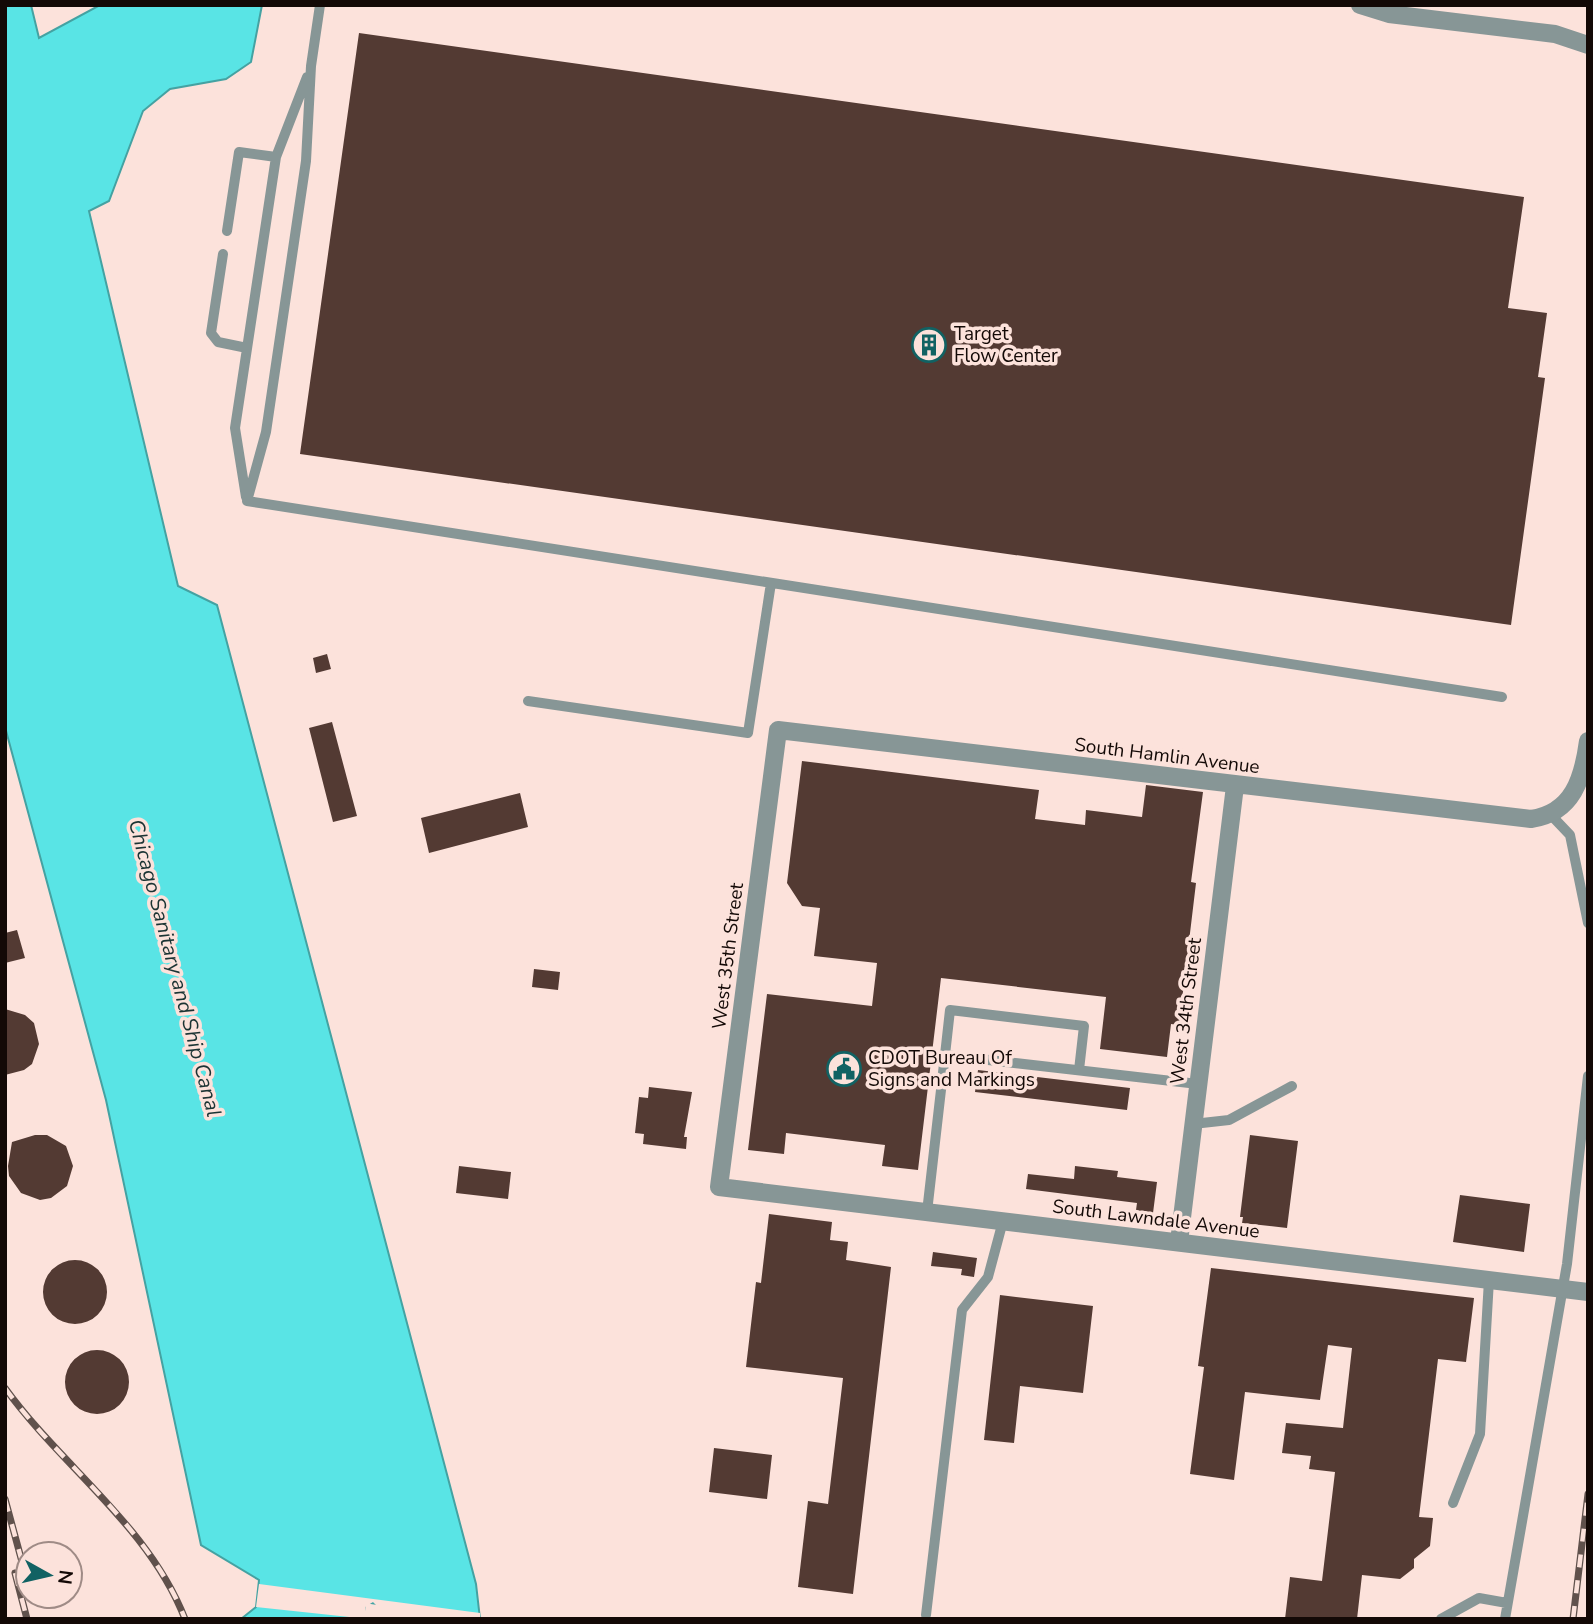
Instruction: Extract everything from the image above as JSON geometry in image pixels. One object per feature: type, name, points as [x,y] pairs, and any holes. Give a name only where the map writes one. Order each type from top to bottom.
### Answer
[{"type":"street","points":[[1360,5],[1389,14],[1555,34],[1588,45]]},
{"type":"street","name":"South Hamlin Avenue","points":[[778,730],[1514,818],[1550,814]]},
{"type":"street","name":"West 35th Street","points":[[719,1187],[778,730]]},
{"type":"street","points":[[1550,814],[1566,804],[1574,792],[1582,773],[1588,741]]},
{"type":"street","name":"West 34th Street","points":[[1179,1242],[1235,786]]},
{"type":"street","name":"South Lawndale Avenue","points":[[719,1187],[1588,1292]]},
{"type":"lane","points":[[247,501],[266,432],[306,161],[311,66],[320,5]]},
{"type":"lane","points":[[247,501],[235,428],[276,157],[311,66]]},
{"type":"lane","points":[[227,232],[239,152],[276,157]]},
{"type":"lane","points":[[223,254],[211,333],[218,342],[247,348]]},
{"type":"lane","points":[[247,501],[1502,698]]},
{"type":"lane","points":[[528,701],[748,733],[771,583]]},
{"type":"lane","points":[[1550,814],[1570,835],[1588,923]]},
{"type":"lane","points":[[927,1212],[950,1010],[1084,1026],[1079,1070]]},
{"type":"lane","points":[[945,1055],[1198,1084]]},
{"type":"lane","points":[[1506,1619],[1563,1289],[1588,1076]]},
{"type":"lane","points":[[1193,1124],[1229,1120],[1292,1086]]},
{"type":"lane","points":[[926,1615],[962,1310],[988,1277],[1003,1221]]},
{"type":"lane","points":[[1453,1503],[1480,1434],[1489,1280]]},
{"type":"lane","points":[[1441,1619],[1479,1598],[1507,1603]]},
{"type":"water","name":"Chicago Sanitary and Ship Canal","points":[[5,5],[31,5],[39,38],[100,5],[262,5],[251,62],[226,79],[170,89],[143,111],[109,201],[89,211],[178,586],[217,605],[476,1584],[480,1619],[364,1602],[365,1619],[241,1619],[256,1607],[259,1580],[201,1545],[106,1100],[5,727]]},
{"type":"pier","points":[[259,1584],[480,1613],[480,1619],[376,1619],[380,1609],[373,1602],[365,1607],[368,1619],[256,1607]]},
{"type":"building","name":"Target Flow Center","points":[[359,33],[1524,197],[1508,308],[1547,313],[1538,377],[1545,378],[1511,625],[300,454]]},
{"type":"building","points":[[327,654],[331,669],[316,673],[313,658]]},
{"type":"building","points":[[332,722],[357,816],[333,822],[309,728]]},
{"type":"building","points":[[802,761],[1039,790],[1035,819],[1085,825],[1086,810],[1142,817],[1146,785],[1203,792],[1191,882],[1196,883],[1179,1025],[1171,1024],[1167,1057],[1100,1049],[1106,997],[941,978],[918,1170],[882,1166],[885,1145],[786,1133],[784,1154],[748,1150],[767,994],[872,1006],[877,963],[814,956],[820,908],[802,906],[787,883]]},
{"type":"building","points":[[520,793],[528,827],[429,853],[421,818]]},
{"type":"building","points":[[17,930],[25,958],[5,963],[5,933]]},
{"type":"building","points":[[534,969],[560,972],[558,990],[532,987]]},
{"type":"building","points":[[5,1009],[25,1015],[34,1023],[39,1044],[32,1064],[24,1070],[5,1075]]},
{"type":"building","points":[[978,1070],[1130,1088],[1127,1110],[975,1092]]},
{"type":"building","points":[[649,1087],[692,1092],[684,1137],[687,1137],[686,1149],[643,1144],[644,1134],[635,1133],[639,1097],[648,1098]]},
{"type":"building","points":[[35,1135],[47,1135],[66,1146],[73,1166],[67,1186],[51,1198],[40,1200],[21,1193],[9,1176],[8,1166],[12,1142]]},
{"type":"building","points":[[1250,1135],[1298,1141],[1287,1228],[1242,1223],[1243,1217],[1240,1217]]},
{"type":"building","points":[[459,1166],[511,1172],[508,1199],[456,1193]]},
{"type":"building","points":[[1075,1166],[1118,1171],[1117,1177],[1157,1182],[1153,1213],[1136,1210],[1137,1203],[1026,1189],[1028,1174],[1074,1179]]},
{"type":"building","points":[[1460,1195],[1530,1204],[1524,1252],[1453,1242]]},
{"type":"building","points":[[769,1214],[832,1222],[830,1240],[848,1242],[846,1260],[891,1267],[853,1594],[798,1587],[808,1501],[828,1504],[843,1378],[746,1367],[756,1282],[761,1283]]},
{"type":"building","points":[[933,1252],[977,1258],[974,1277],[961,1275],[962,1269],[931,1266]]},
{"type":"building","points":[[69,1260],[81,1260],[98,1269],[105,1280],[105,1304],[98,1315],[81,1324],[69,1324],[57,1319],[48,1310],[43,1298],[43,1286],[48,1274],[57,1265]]},
{"type":"building","points":[[1211,1268],[1474,1298],[1466,1362],[1438,1359],[1419,1517],[1433,1518],[1430,1546],[1414,1559],[1414,1568],[1400,1579],[1362,1575],[1357,1619],[1285,1619],[1290,1577],[1322,1581],[1335,1472],[1309,1469],[1311,1456],[1282,1453],[1286,1423],[1343,1428],[1352,1348],[1328,1345],[1320,1400],[1245,1392],[1234,1480],[1190,1474],[1204,1367],[1198,1366]]},
{"type":"building","points":[[1000,1295],[1093,1306],[1083,1393],[1020,1386],[1014,1443],[984,1440]]},
{"type":"building","points":[[91,1350],[103,1350],[120,1359],[127,1370],[127,1394],[120,1405],[103,1414],[91,1414],[79,1409],[70,1400],[65,1388],[65,1376],[70,1364],[79,1355]]},
{"type":"building","points":[[714,1448],[772,1455],[767,1499],[709,1492]]},
{"type":"railway","points":[[5,1388],[150,1555],[185,1619]]},
{"type":"railway","points":[[1573,1619],[1588,1494]]},
{"type":"railway","points":[[5,1499],[16,1540]]},
{"type":"railway","points":[[25,1610],[27,1619]]},
{"type":"place","name":"Target Flow Center","points":[[929,345]]},
{"type":"place","name":"CDOT Bureau Of Signs and Markings","points":[[844,1069]]}]
